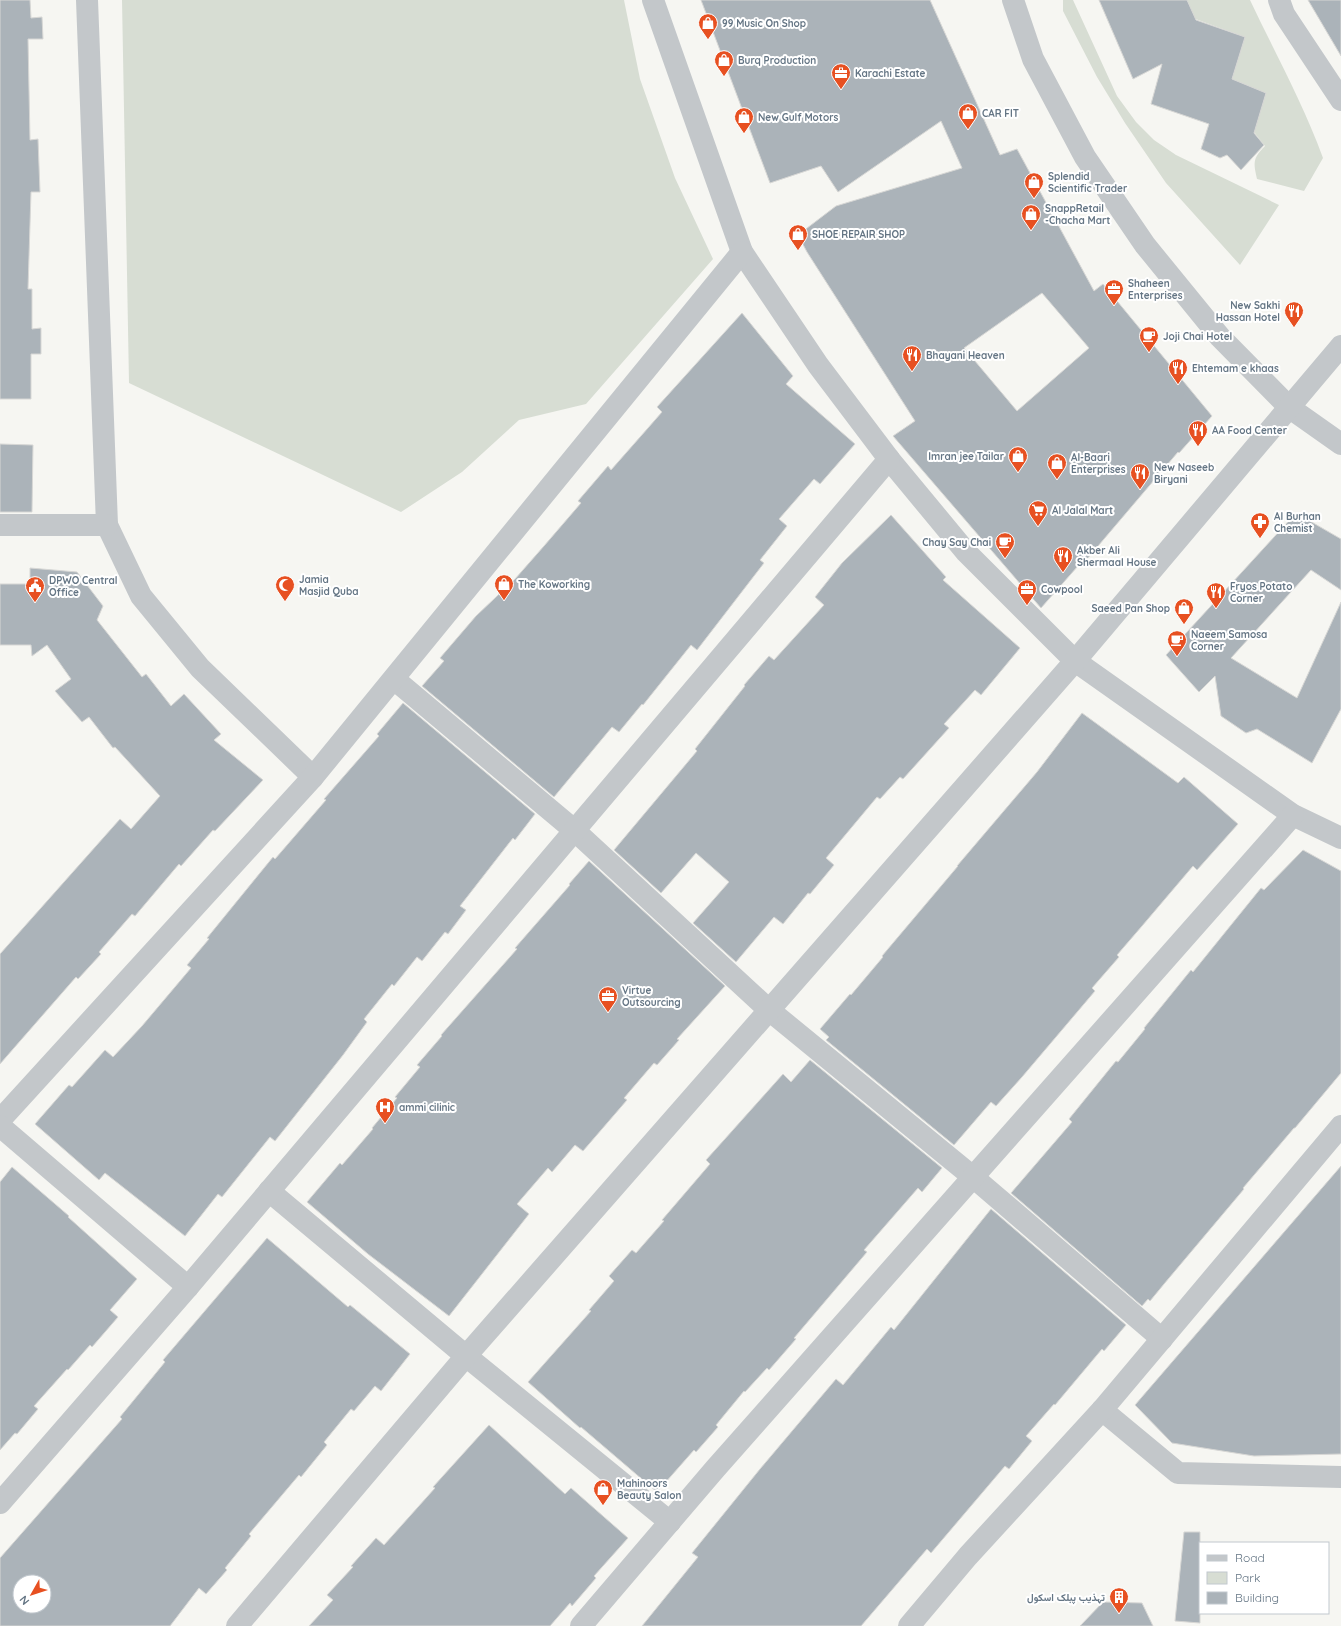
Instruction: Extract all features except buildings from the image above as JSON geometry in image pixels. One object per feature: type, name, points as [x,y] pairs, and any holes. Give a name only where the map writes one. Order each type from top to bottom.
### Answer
[{"type":"street","points":[[87,0],[107,525],[141,596],[200,668],[313,777]]},
{"type":"street","points":[[653,0],[742,252],[818,365],[889,459],[966,552],[1075,661],[1293,815],[1341,838]]},
{"type":"street","points":[[1013,0],[1033,58],[1085,157],[1145,245],[1220,337],[1290,408],[1341,444]]},
{"type":"street","points":[[1279,0],[1284,14],[1341,100]]},
{"type":"street","points":[[0,1120],[313,777],[742,252]]},
{"type":"street","points":[[237,1626],[466,1356],[1075,661],[1341,346]]},
{"type":"street","points":[[0,1503],[188,1287],[889,459]]},
{"type":"street","points":[[0,526],[107,525]]},
{"type":"street","points":[[394,679],[574,830],[768,1010],[973,1177],[1162,1339]]},
{"type":"street","points":[[587,1624],[715,1469],[1293,815]]},
{"type":"street","points":[[0,1126],[188,1287]]},
{"type":"street","points":[[909,1626],[968,1556],[1102,1410],[1341,1126]]},
{"type":"street","points":[[269,1191],[466,1356],[670,1522]]},
{"type":"street","points":[[1102,1410],[1178,1473],[1341,1477]]},
{"type":"green space","points":[[122,0],[624,0],[640,79],[675,178],[713,259],[586,404],[519,420],[462,472],[401,512],[129,383]]},
{"type":"green space","points":[[1063,0],[1073,0],[1117,96],[1136,122],[1154,140],[1176,155],[1279,205],[1240,265],[1166,183],[1125,123],[1097,77],[1063,11]]},
{"type":"green space","points":[[1187,0],[1250,0],[1298,98],[1323,158],[1304,191],[1257,179],[1255,161],[1258,154],[1265,146],[1254,132],[1266,93],[1232,79],[1245,37],[1190,17],[1191,9]]},
{"type":"place","name":"99 Music On Shop","points":[[708,40]]},
{"type":"place","name":"Burq Production","points":[[724,77]]},
{"type":"place","name":"Karachi Estate","points":[[841,90]]},
{"type":"place","name":"CAR FIT","points":[[968,130]]},
{"type":"place","name":"New Gulf Motors","points":[[744,134]]},
{"type":"place","name":"Splendid Scientific Trader","points":[[1034,199]]},
{"type":"place","name":"SnappRetail -Chacha Mart","points":[[1031,231]]},
{"type":"place","name":"SHOE REPAIR SHOP","points":[[798,251]]},
{"type":"place","name":"Shaheen Enterprises","points":[[1114,306]]},
{"type":"place","name":"New Sakhi Hassan Hotel","points":[[1294,328]]},
{"type":"place","name":"Joji Chai Hotel","points":[[1149,353]]},
{"type":"place","name":"Bhayani Heaven","points":[[912,372]]},
{"type":"place","name":"Ehtemam e khaas","points":[[1178,385]]},
{"type":"place","name":"AA Food Center","points":[[1198,447]]},
{"type":"place","name":"Imran jee Tailar","points":[[1018,473]]},
{"type":"place","name":"Al-Baari Enterprises","points":[[1057,480]]},
{"type":"place","name":"New Naseeb Biryani","points":[[1140,490]]},
{"type":"place","name":"Al Jalal Mart","points":[[1038,527]]},
{"type":"place","name":"Al Burhan Chemist","points":[[1260,539]]},
{"type":"place","name":"Chay Say Chai","points":[[1005,559]]},
{"type":"place","name":"Akber Ali Shermaal House","points":[[1063,573]]},
{"type":"place","name":"The Koworking","points":[[504,601]]},
{"type":"place","name":"Jamia Masjid Quba","points":[[285,602]]},
{"type":"place","name":"DPWO Central Office","points":[[35,603]]},
{"type":"place","name":"Cowpool","points":[[1027,606]]},
{"type":"place","name":"Fryos Potato Corner","points":[[1216,609]]},
{"type":"place","name":"Saeed Pan Shop","points":[[1184,625]]},
{"type":"place","name":"Naeem Samosa Corner","points":[[1177,657]]},
{"type":"place","name":"Virtue Outsourcing","points":[[608,1013]]},
{"type":"place","name":"ammi cilinic","points":[[385,1124]]},
{"type":"place","name":"Mahinoors Beauty Salon","points":[[603,1506]]},
{"type":"place","name":"تہذیب پبلک اسکول","points":[[1119,1614]]}]
